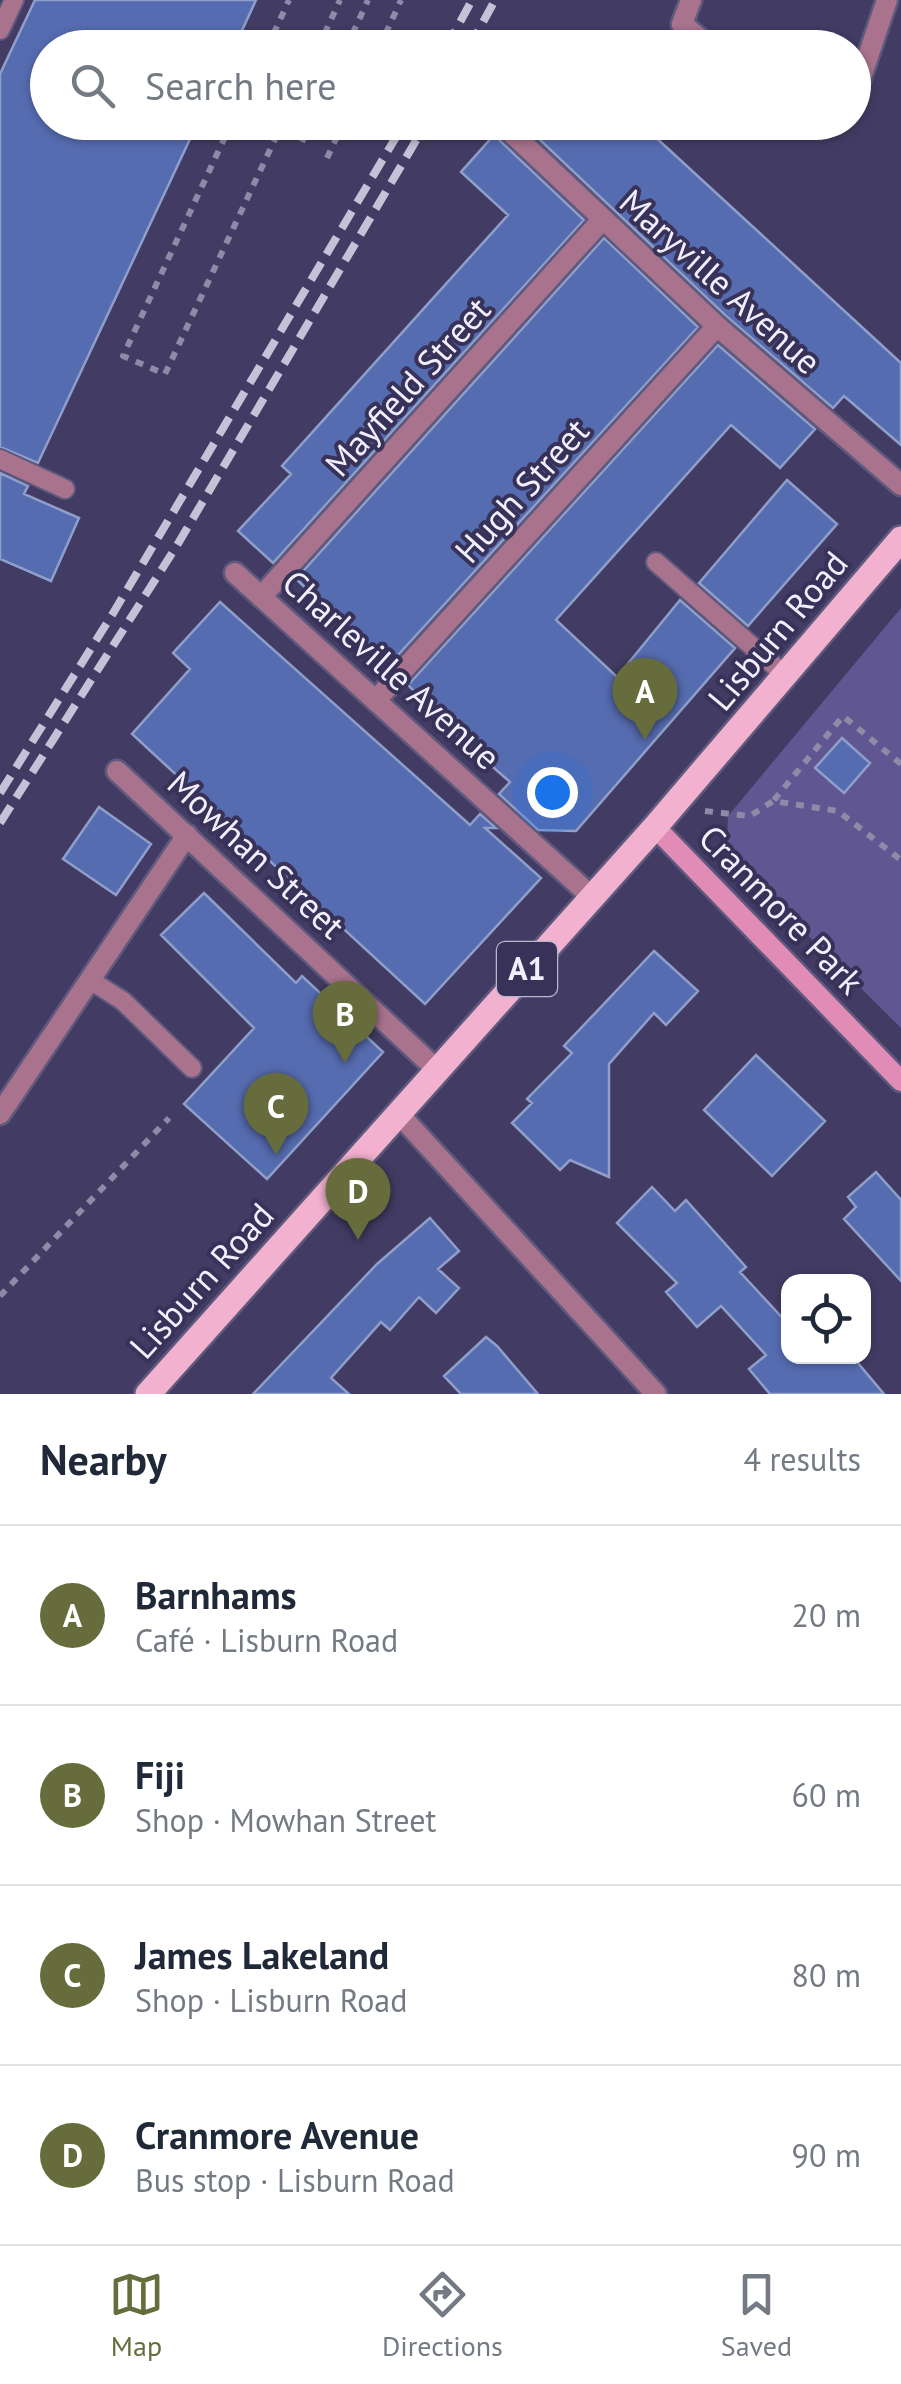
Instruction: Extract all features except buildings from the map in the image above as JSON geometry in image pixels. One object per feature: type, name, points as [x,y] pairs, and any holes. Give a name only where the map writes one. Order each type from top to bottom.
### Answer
[{"type":"main road","name":"Lisburn Road","points":[[148,1394],[655,827],[901,539]]},
{"type":"street","points":[[689,30],[682,24],[691,0]]},
{"type":"street","points":[[871,56],[890,8]]},
{"type":"street","name":"Maryville Avenue","points":[[519,140],[717,326],[901,485]]},
{"type":"street","name":"Mayfield Street","points":[[261,597],[602,220]]},
{"type":"street","name":"Hugh Street","points":[[376,700],[717,326]]},
{"type":"street","name":"Charleville Avenue","points":[[235,573],[592,897]]},
{"type":"street","name":"Mowhan Street","points":[[117,771],[437,1070]]},
{"type":"street","name":"Cranmore Park","points":[[655,827],[901,1081]]},
{"type":"street","points":[[0,1114],[187,835]]},
{"type":"street","points":[[398,1114],[656,1394]]},
{"type":"lane","points":[[0,30],[14,0]]},
{"type":"lane","points":[[0,460],[65,489]]},
{"type":"lane","points":[[656,562],[786,676]]},
{"type":"lane","points":[[90,980],[123,1001],[192,1068]]},
{"type":"path","points":[[275,30],[289,0]]},
{"type":"path","points":[[326,30],[340,0]]},
{"type":"path","points":[[354,30],[368,0]]},
{"type":"path","points":[[387,30],[401,0]]},
{"type":"path","points":[[224,140],[123,356],[165,374],[275,140]]},
{"type":"path","points":[[327,158],[336,140]]},
{"type":"path","points":[[675,804],[750,816],[773,801],[843,716],[901,764]]},
{"type":"path","points":[[773,801],[838,811],[901,860]]},
{"type":"path","points":[[0,1296],[169,1118]]},
{"type":"shaded area","points":[[901,608],[901,1028],[734,862],[727,841],[728,816]]},
{"type":"railway","points":[[456,30],[472,0]]},
{"type":"railway","points":[[479,30],[495,0]]},
{"type":"railway","points":[[0,793],[112,615],[394,140]]},
{"type":"railway","points":[[0,823],[176,547],[416,140]]},
{"type":"place","name":"Barnhams","points":[[645,740]]},
{"type":"place","name":"Fiji","points":[[345,1063]]},
{"type":"place","name":"James Lakeland","points":[[276,1155]]},
{"type":"place","name":"Cranmore Avenue","points":[[358,1240]]}]
